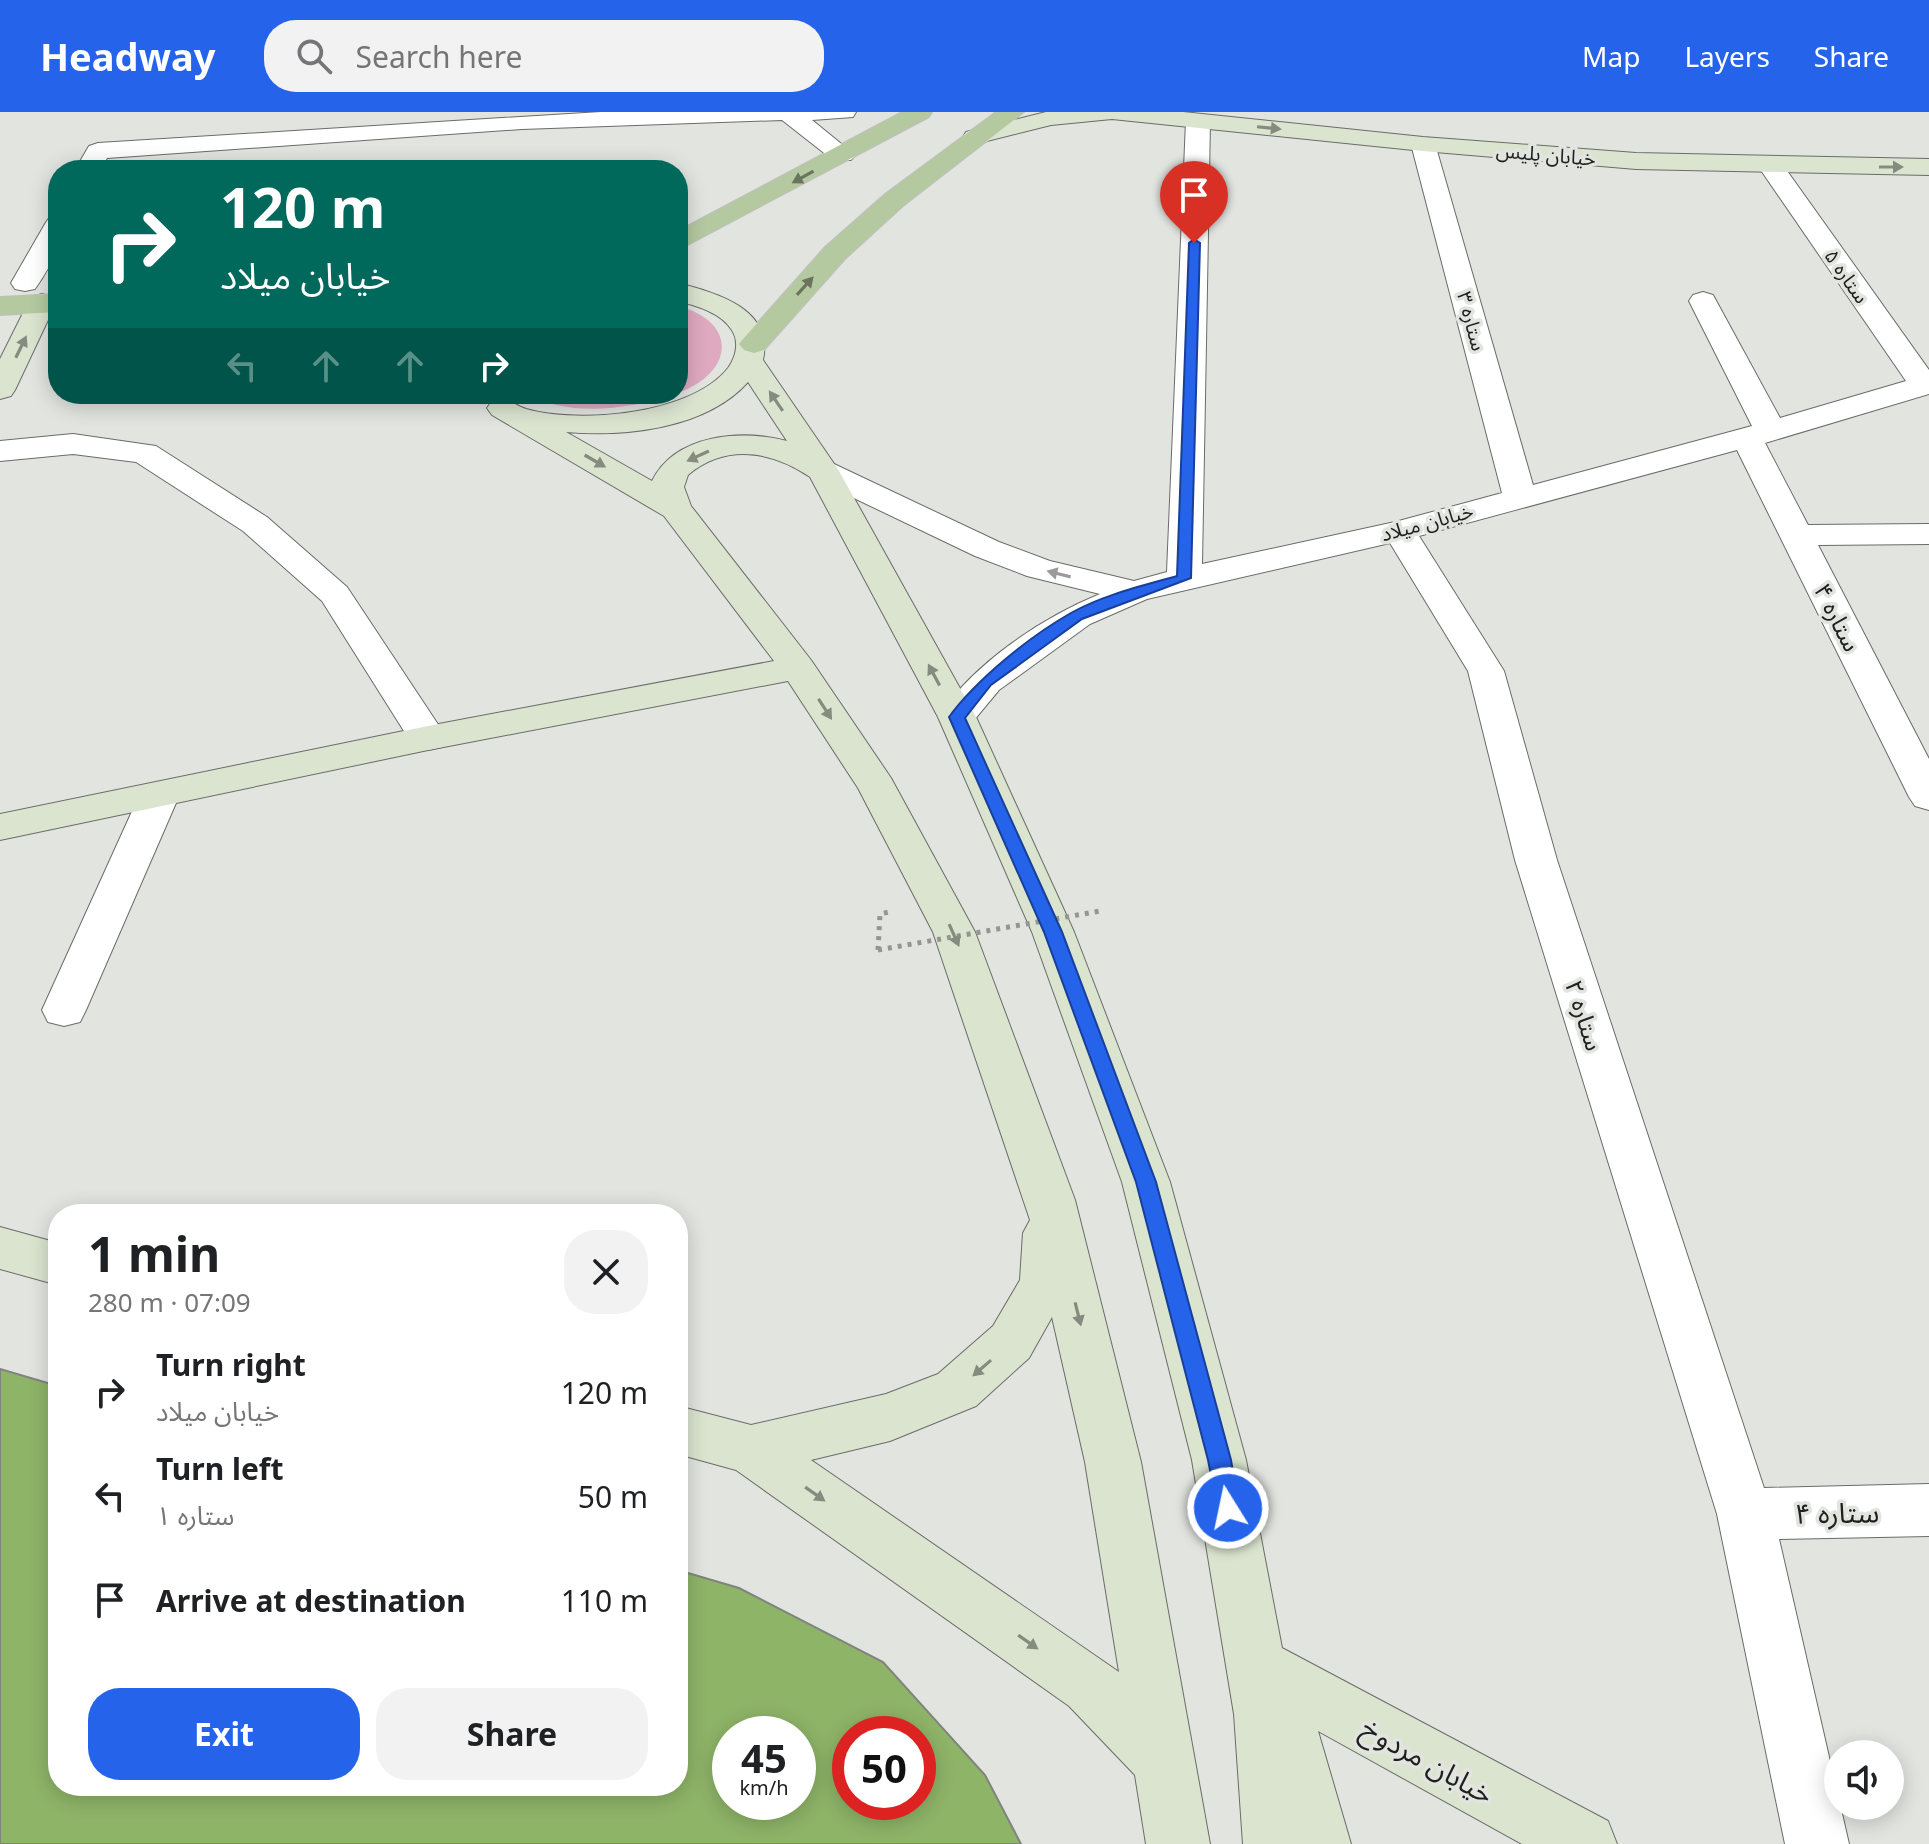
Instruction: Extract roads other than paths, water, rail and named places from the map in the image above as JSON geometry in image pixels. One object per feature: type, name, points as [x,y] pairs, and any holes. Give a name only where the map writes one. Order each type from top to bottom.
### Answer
[{"type":"main road","points":[[688,237],[920,112]]},
{"type":"main road","points":[[500,404],[530,418],[567,424],[606,425],[645,420],[713,397],[736,380],[752,353],[835,253],[894,200],[1012,112]]},
{"type":"main road","name":"خیابان پلیس","points":[[975,137],[1051,118],[1112,112],[1423,144],[1636,161],[1929,167]]},
{"type":"main road","name":"خیابان پلیس","points":[[1292,112],[1462,133],[1735,150],[1929,147]]},
{"type":"main road","points":[[688,223],[758,201]]},
{"type":"main road","points":[[0,390],[24,294]]},
{"type":"main road","points":[[688,295],[725,307],[746,324],[752,353],[823,471],[957,717],[1053,932],[1146,1182],[1219,1460],[1264,1714],[1275,1844]]},
{"type":"main road","points":[[497,404],[676,509]]},
{"type":"main road","points":[[823,471],[795,454],[761,444],[716,448],[693,456],[676,468],[669,480],[668,493],[676,509],[798,668],[877,787],[954,932],[1050,1200],[1113,1462],[1178,1844]]},
{"type":"main road","points":[[0,827],[428,738],[798,668]]},
{"type":"main road","points":[[751,1450],[890,1417],[957,1390],[1011,1342],[1045,1283],[1050,1200]]},
{"type":"main road","points":[[0,1248],[48,1261]]},
{"type":"main road","points":[[688,1433],[751,1450],[1090,1685],[1165,1761]]},
{"type":"main road","points":[[1232,1532],[1319,1844]]},
{"type":"main road","name":"خیابان مردوخ","points":[[1271,1673],[1585,1844]]},
{"type":"main road","points":[[1157,1844],[1165,1761]]},
{"type":"street","points":[[93,160],[98,151],[522,122],[844,112]]},
{"type":"street","points":[[788,113],[842,155]]},
{"type":"street","points":[[1184,578],[1198,121]]},
{"type":"street","name":"ستاره ۳","points":[[1423,144],[1520,497]]},
{"type":"street","name":"ستاره ۵","points":[[1771,166],[1926,384]]},
{"type":"street","points":[[24,294],[48,245]]},
{"type":"street","name":"ستاره ۴","points":[[1703,301],[1796,535],[1929,797]]},
{"type":"street","name":"خیابان میلاد","points":[[957,717],[986,682],[1077,616],[1135,592],[1184,578],[1399,531],[1758,434],[1926,384]]},
{"type":"street","points":[[0,451],[73,444],[145,453],[255,524],[335,594],[428,738]]},
{"type":"street","points":[[823,471],[987,549],[1039,569],[1135,592]]},
{"type":"street","name":"ستاره ۲","points":[[1399,531],[1486,671],[1536,860],[1745,1514],[1817,1844]]},
{"type":"street","points":[[1796,535],[1929,534]]},
{"type":"street","points":[[64,1010],[159,796]]},
{"type":"street","name":"ستاره ۴","points":[[1745,1514],[1929,1510]]}]
